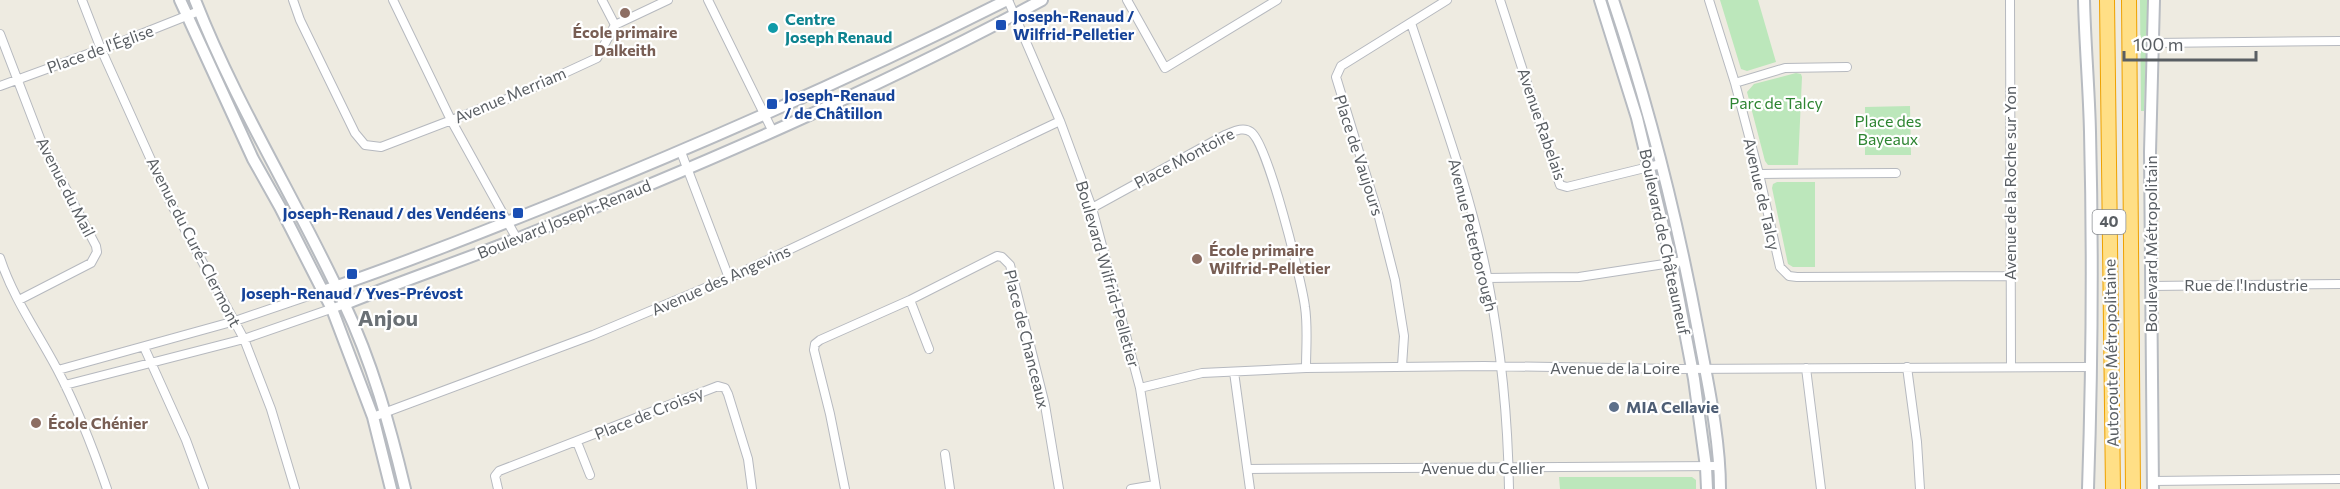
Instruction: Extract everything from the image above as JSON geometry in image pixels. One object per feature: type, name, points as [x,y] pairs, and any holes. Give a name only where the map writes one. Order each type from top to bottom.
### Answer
[{"type":"highway","name":"Autoroute Métropolitaine","points":[[2108,0],[2113,489]]},
{"type":"highway","name":"Autoroute Métropolitaine","points":[[2129,0],[2133,489]]},
{"type":"highway","points":[[2103,489],[2111,403]]},
{"type":"street","name":"Avenue du Curé-Clermont","points":[[82,0],[101,49],[169,200],[244,339],[271,409],[295,489]]},
{"type":"street","points":[[180,0],[250,154],[332,309],[373,417],[392,489]]},
{"type":"street","name":"Avenue Merriam","points":[[293,0],[300,20],[355,133],[365,146],[381,147],[518,95],[597,58],[615,25]]},
{"type":"street","points":[[393,0],[451,120],[517,239]]},
{"type":"street","points":[[602,0],[615,25],[668,0]]},
{"type":"street","points":[[708,0],[773,132]]},
{"type":"street","name":"Boulevard Joseph-Renaud","points":[[58,370],[235,321],[508,222],[765,116],[1008,0]]},
{"type":"street","name":"Boulevard Wilfrid-Pelletier","points":[[1008,0],[1060,121],[1092,208],[1140,388],[1155,487]]},
{"type":"street","name":"Boulevard Joseph-Renaud","points":[[65,385],[244,339],[332,309],[517,239],[773,132],[864,90],[1042,0]]},
{"type":"street","points":[[1127,0],[1165,68],[1277,0]]},
{"type":"street","name":"Avenue Rabelais","points":[[1500,0],[1560,185],[1567,187],[1661,164]]},
{"type":"street","name":"Boulevard de Châteauneuf","points":[[1600,0],[1650,167],[1672,264],[1692,368],[1707,489]]},
{"type":"street","name":"Boulevard de Châteauneuf","points":[[1613,0],[1638,76],[1684,261],[1705,368],[1719,466],[1720,489]]},
{"type":"street","name":"Avenue de Talcy","points":[[1709,0],[1735,83],[1780,267],[1789,276],[2011,276]]},
{"type":"street","name":"Avenue de la Roche sur Yon","points":[[2010,0],[2011,366]]},
{"type":"street","points":[[2084,0],[2090,142],[2091,367],[2088,489]]},
{"type":"street","name":"Boulevard Métropolitain","points":[[2153,485],[2151,134],[2154,0]]},
{"type":"street","name":"Place de Vaujours","points":[[1402,366],[1404,336],[1395,279],[1379,217],[1336,77],[1341,66],[1443,1]]},
{"type":"street","name":"Place de l'Église","points":[[0,86],[186,16],[197,5]]},
{"type":"street","points":[[197,5],[263,147],[345,304],[386,412],[405,489]]},
{"type":"street","name":"Avenue Peterborough","points":[[1411,23],[1461,175],[1487,278],[1501,368],[1509,489]]},
{"type":"street","name":"Avenue du Mail","points":[[0,34],[41,141],[96,246],[97,252],[91,263],[19,300]]},
{"type":"street","points":[[940,34],[947,48]]},
{"type":"street","points":[[2154,43],[2340,41]]},
{"type":"street","points":[[1735,83],[1785,68],[1847,67]]},
{"type":"street","points":[[856,73],[864,90]]},
{"type":"street","name":"Avenue des Angevins","points":[[373,417],[593,335],[729,278],[1060,121]]},
{"type":"street","name":"Place Montoire","points":[[1092,208],[1225,135],[1240,129],[1251,132],[1259,143],[1268,165],[1291,245],[1305,307],[1306,368]]},
{"type":"street","points":[[250,154],[263,147]]},
{"type":"street","points":[[681,152],[729,278]]},
{"type":"street","points":[[1759,174],[1896,173]]},
{"type":"street","name":"Place de Chanceaux","points":[[845,489],[814,350],[815,344],[910,300],[996,256],[1002,257],[1010,265],[1045,405],[1059,489]]},
{"type":"street","points":[[0,258],[19,300],[65,385],[107,489]]},
{"type":"street","points":[[1487,278],[1579,277],[1684,261]]},
{"type":"street","name":"Rue de l'Industrie","points":[[2151,286],[2340,284]]},
{"type":"street","points":[[910,300],[929,349]]},
{"type":"street","points":[[144,347],[186,440],[204,489]]},
{"type":"street","name":"Avenue de la Loire","points":[[1140,388],[1202,374],[1306,368],[1402,366],[1501,368],[2091,367]]},
{"type":"street","points":[[1907,367],[1917,442],[1920,489]]},
{"type":"street","points":[[1806,368],[1821,489]]},
{"type":"street","points":[[1234,372],[1250,489]]},
{"type":"street","name":"Place de Croissy","points":[[498,489],[495,476],[499,471],[718,386],[725,388],[728,394],[747,459],[752,489]]},
{"type":"street","name":"Place de Croissy","points":[[577,442],[590,475]]},
{"type":"street","points":[[945,454],[950,489]]},
{"type":"street","name":"Avenue du Cellier","points":[[1248,469],[1719,466]]},
{"type":"street","points":[[2153,485],[2340,479]]},
{"type":"street","points":[[1131,489],[1155,487]]},
{"type":"green space","name":"Parc de Talcy","points":[[1720,0],[1758,0],[1776,62],[1747,71],[1741,69]]},
{"type":"green space","points":[[2140,0],[2148,0],[2144,111],[2141,111]]},
{"type":"green space","name":"Parc de Talcy","points":[[1796,73],[1801,74],[1802,77],[1798,165],[1768,165],[1747,92],[1754,84]]},
{"type":"green space","name":"Place des Bayeaux","points":[[1910,106],[1911,155],[1865,155],[1865,107]]},
{"type":"green space","points":[[1777,182],[1815,182],[1815,267],[1793,267],[1788,264],[1772,188]]},
{"type":"green space","points":[[1559,477],[1692,477],[1696,480],[1696,489],[1560,489]]},
{"type":"place","name":"École primaire Dalkeith","points":[[625,13]]},
{"type":"place","name":"Joseph-Renaud / Wilfrid-Pelletier","points":[[1001,25]]},
{"type":"place","name":"Centre Joseph Renaud","points":[[773,28]]},
{"type":"place","name":"Joseph-Renaud / de Châtillon","points":[[772,104]]},
{"type":"place","name":"Joseph-Renaud / des Vendéens","points":[[518,213]]},
{"type":"place","name":"École primaire Wilfrid-Pelletier","points":[[1197,259]]},
{"type":"place","name":"Joseph-Renaud / Yves-Prévost","points":[[352,274]]},
{"type":"place","name":"MIA Cellavie","points":[[1614,407]]},
{"type":"place","name":"École Chénier","points":[[36,423]]},
{"type":"district","name":"Anjou","points":[[388,318]]}]
